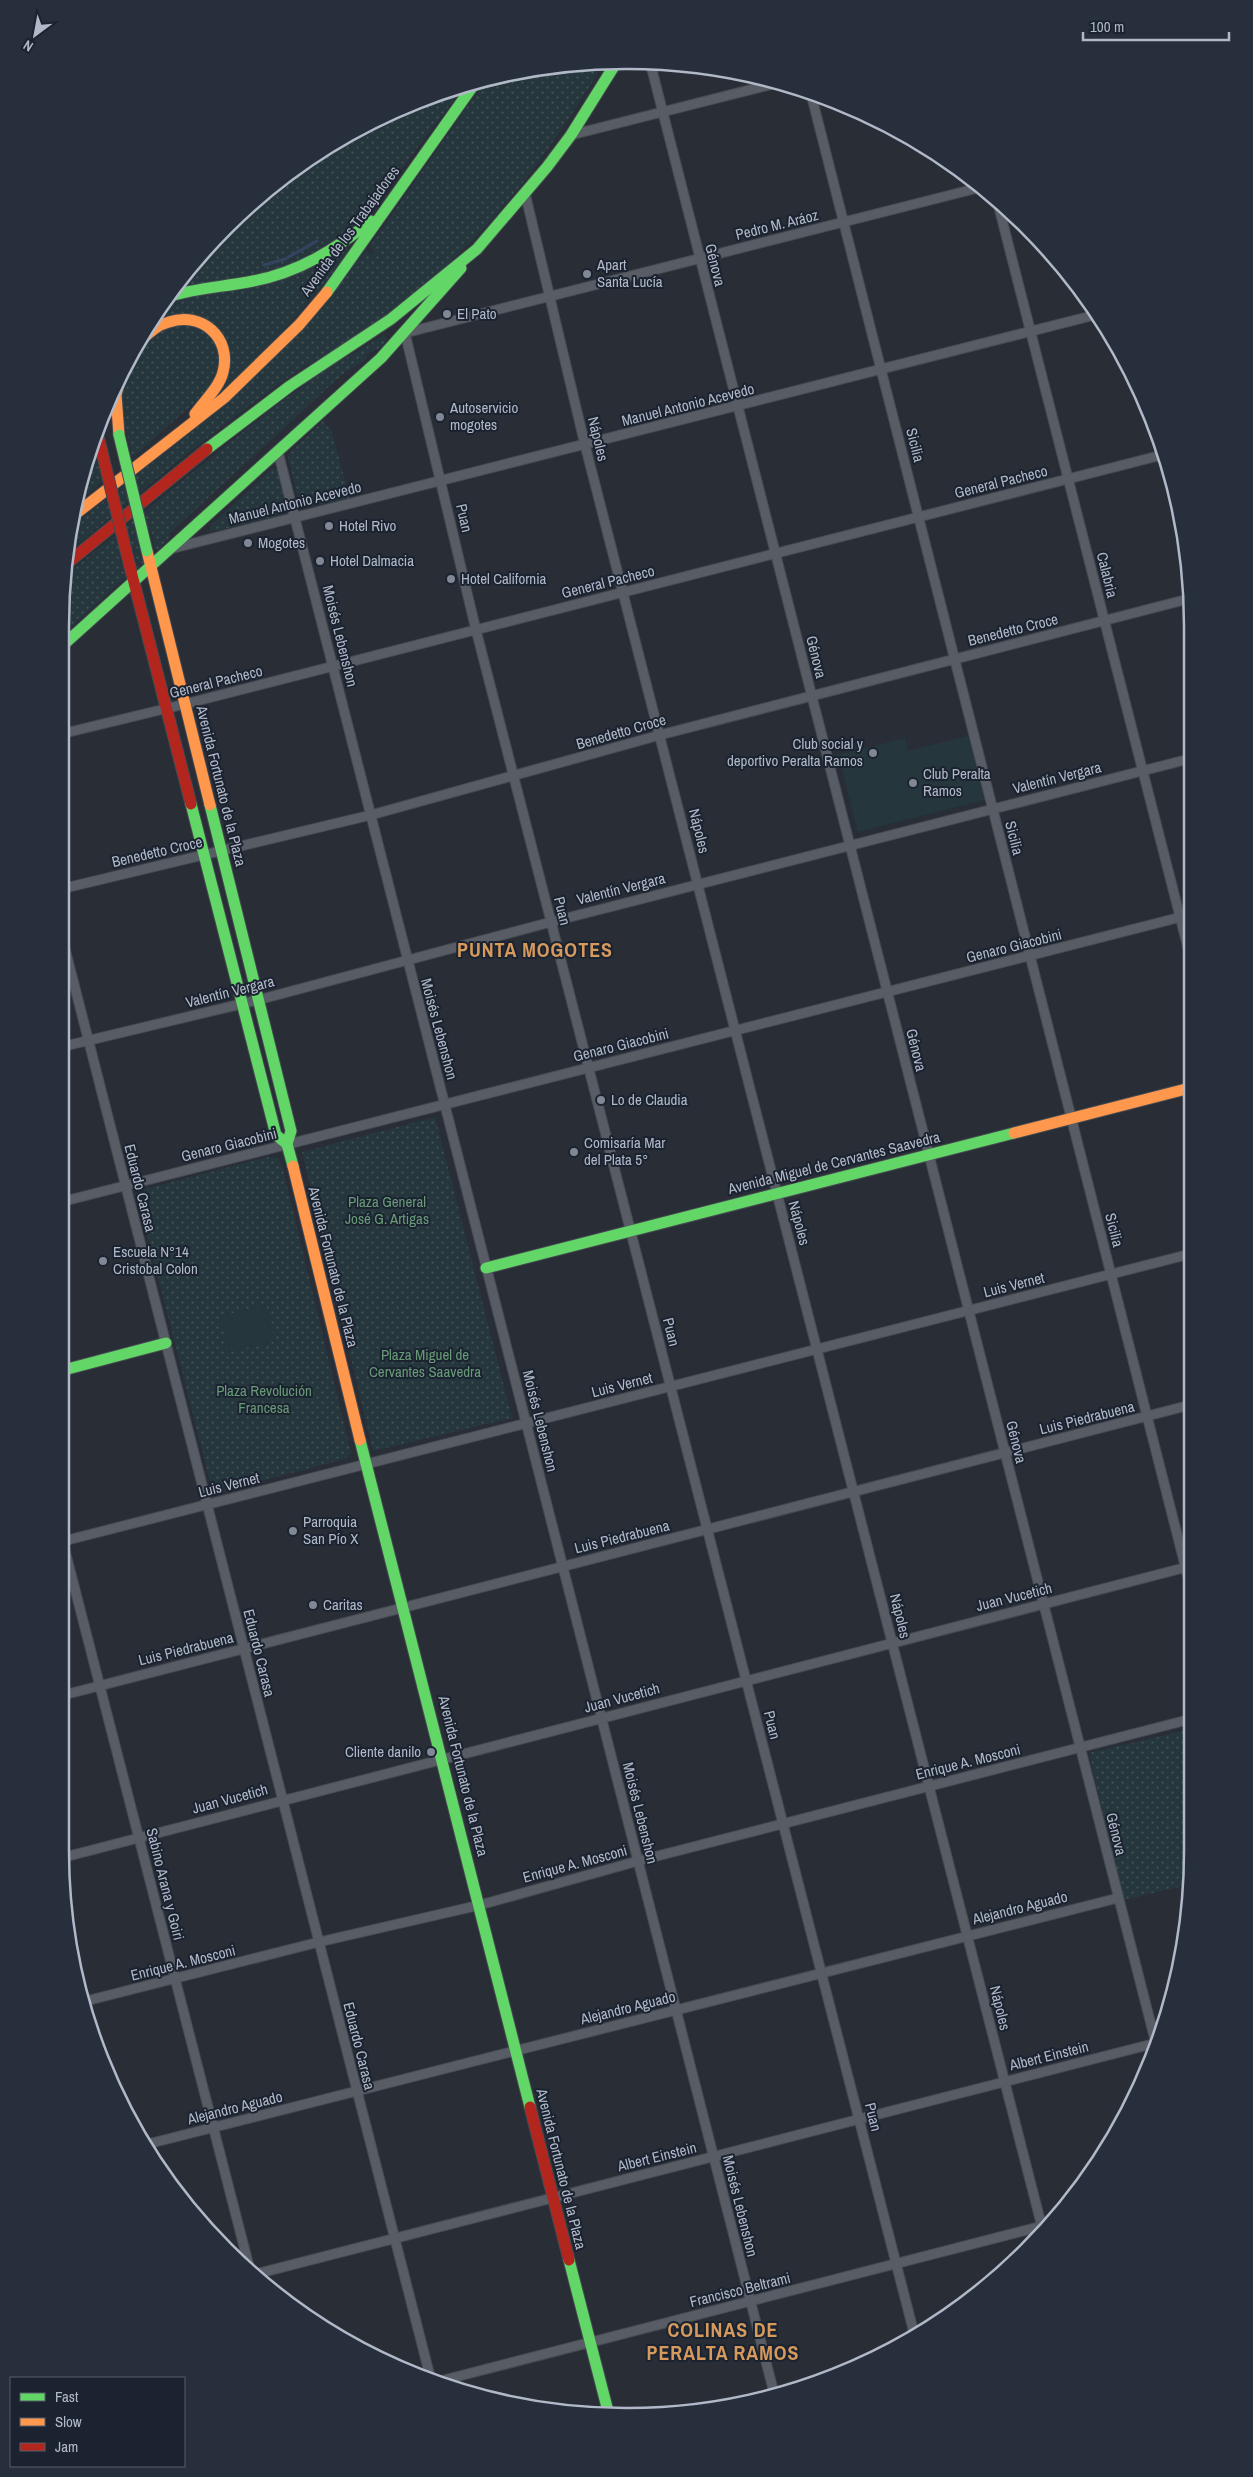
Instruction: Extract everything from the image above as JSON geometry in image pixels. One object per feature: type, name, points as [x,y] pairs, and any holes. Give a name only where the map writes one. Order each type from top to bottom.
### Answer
[{"type":"main road","points":[[69,641],[405,334],[571,135],[612,69]]},
{"type":"main road","name":"Avenida de los Trabajadores","points":[[81,509],[243,381],[299,325],[339,277],[384,210],[469,92]]},
{"type":"main road","points":[[179,294],[204,287],[270,277],[302,267],[337,248],[384,210]]},
{"type":"main road","points":[[74,558],[188,464],[264,405],[391,319],[477,249]]},
{"type":"main road","points":[[157,327],[165,322],[187,318],[207,326],[221,343],[224,357],[223,372],[216,385],[184,427]]},
{"type":"main road","name":"Avenida Fortunato de la Plaza","points":[[115,403],[119,435],[146,551],[291,1131],[288,1144],[366,1464],[443,1758],[607,2407]]},
{"type":"main road","name":"Avenida Fortunato de la Plaza","points":[[100,443],[276,1135],[288,1144]]},
{"type":"main road","name":"Avenida Miguel de Cervantes Saavedra","points":[[486,1268],[1184,1090]]},
{"type":"main road","points":[[69,1368],[166,1343]]},
{"type":"street","name":"Génova","points":[[652,70],[1153,2034]]},
{"type":"street","points":[[571,135],[764,86]]},
{"type":"street","name":"Sicilia","points":[[813,101],[1147,1416],[1184,1552]]},
{"type":"street","name":"Pedro M. Aráoz","points":[[405,334],[973,189]]},
{"type":"street","name":"Nápoles","points":[[525,192],[586,445],[777,1194],[1005,2082],[1043,2221]]},
{"type":"street","name":"Calabria","points":[[1000,213],[1143,770],[1184,913]]},
{"type":"street","name":"Manuel Antonio Acevedo","points":[[171,548],[586,445],[1090,316]]},
{"type":"street","name":"Puan","points":[[405,334],[476,630],[913,2329]]},
{"type":"street","name":"Moisés Lebenshon","points":[[278,452],[773,2388]]},
{"type":"street","name":"General Pacheco","points":[[69,732],[1158,456]]},
{"type":"street","name":"Benedetto Croce","points":[[69,887],[371,815],[660,735],[1183,600]]},
{"type":"street","name":"Valentín Vergara","points":[[69,1045],[258,1000],[551,922],[1184,760]]},
{"type":"street","name":"Genaro Giacobini","points":[[69,1200],[1184,916]]},
{"type":"street","name":"Eduardo Carasa","points":[[69,965],[429,2372]]},
{"type":"street","name":"Luis Vernet","points":[[69,1540],[1184,1256]]},
{"type":"street","name":"Luis Piedrabuena","points":[[69,1694],[1184,1407]]},
{"type":"street","name":"Sabino Arana y Goiri","points":[[69,1568],[247,2259]]},
{"type":"street","name":"Juan Vucetich","points":[[69,1856],[1184,1568]]},
{"type":"street","name":"Enrique A. Mosconi","points":[[89,2000],[319,1942],[480,1904],[638,1861],[1184,1721]]},
{"type":"street","name":"Alejandro Aguado","points":[[152,2143],[1118,1898]]},
{"type":"street","name":"Albert Einstein","points":[[261,2272],[1149,2046]]},
{"type":"street","name":"Francisco Beltrami","points":[[447,2379],[1035,2229]]},
{"type":"green space","points":[[600,70],[571,116],[516,192],[442,270],[363,331],[295,372],[202,442],[75,547],[79,521],[228,403],[366,251],[372,255],[375,251],[369,247],[480,89],[518,79]]},
{"type":"green space","points":[[457,95],[359,223],[345,236],[281,269],[183,289],[232,232],[287,184],[348,143],[380,126],[413,111]]},
{"type":"green space","points":[[346,248],[350,250],[303,309],[270,345],[216,395],[224,380],[212,324],[158,325],[175,300]]},
{"type":"green space","points":[[185,322],[212,336],[220,353],[214,381],[193,404],[132,458],[126,429],[123,431],[122,407],[125,383],[148,340]]},
{"type":"green space","points":[[384,335],[387,339],[382,347],[365,355],[367,359],[345,372],[170,533],[168,540],[158,550],[153,549],[154,544],[151,531],[137,543],[144,562],[137,568],[133,547],[120,558],[124,572],[126,570],[126,577],[69,629],[72,570],[269,411],[321,373]]},
{"type":"green space","points":[[323,421],[331,430],[350,498],[308,507],[299,501],[288,457],[291,451]]},
{"type":"green space","points":[[96,453],[102,482],[84,497]]},
{"type":"green space","points":[[272,469],[278,470],[286,504],[284,512],[280,515],[216,531],[209,531],[211,525]]},
{"type":"green space","name":"Club Peralta Ramos","points":[[968,736],[985,800],[858,832],[838,755],[905,738],[908,751]]},
{"type":"green space","points":[[435,1117],[512,1418],[373,1451],[302,1152]]},
{"type":"green space","name":"Plaza Revolución Francesa","points":[[268,1157],[277,1158],[282,1165],[351,1453],[345,1459],[218,1492],[211,1485],[138,1198],[145,1189]]},
{"type":"green space","points":[[266,1305],[275,1341],[228,1352],[220,1316]]},
{"type":"green space","points":[[1184,1731],[1183,1886],[1123,1900],[1089,1753]]},
{"type":"waterway","points":[[264,265],[285,259],[317,241]]},
{"type":"traffic: fast","points":[[207,449],[290,386],[391,319],[477,249],[547,167],[571,135],[612,69]]},
{"type":"traffic: fast","points":[[327,292],[469,92]]},
{"type":"traffic: fast","points":[[179,294],[253,281],[286,272],[330,250],[371,221]]},
{"type":"traffic: fast","points":[[69,640],[381,358],[461,268]]},
{"type":"traffic: fast","points":[[119,435],[147,551]]},
{"type":"traffic: fast","points":[[191,804],[276,1135],[287,1144]]},
{"type":"traffic: fast","points":[[210,805],[291,1131],[287,1144],[293,1166]]},
{"type":"traffic: fast","points":[[486,1268],[1014,1133]]},
{"type":"traffic: fast","points":[[69,1369],[166,1343]]},
{"type":"traffic: fast","points":[[360,1440],[530,2107]]},
{"type":"traffic: fast","points":[[569,2260],[607,2407]]},
{"type":"traffic: slow","points":[[81,510],[224,398],[299,325],[327,292]]},
{"type":"traffic: slow","points":[[156,328],[169,322],[193,320],[212,330],[219,338],[225,360],[223,372],[215,389],[195,414]]},
{"type":"traffic: slow","points":[[116,401],[119,435]]},
{"type":"traffic: slow","points":[[147,551],[210,805]]},
{"type":"traffic: slow","points":[[1014,1133],[1184,1090]]},
{"type":"traffic: slow","points":[[293,1166],[360,1440]]},
{"type":"traffic: jam","points":[[100,443],[101,448]]},
{"type":"traffic: jam","points":[[101,448],[130,567]]},
{"type":"traffic: jam","points":[[74,558],[207,449]]},
{"type":"traffic: jam","points":[[130,567],[191,804]]},
{"type":"traffic: jam","points":[[530,2107],[569,2260]]},
{"type":"place","name":"Apart Santa Lucía","points":[[587,274]]},
{"type":"place","name":"El Pato","points":[[447,314]]},
{"type":"place","name":"Autoservicio mogotes","points":[[440,417]]},
{"type":"place","name":"Hotel Rivo","points":[[329,526]]},
{"type":"place","name":"Mogotes","points":[[248,543]]},
{"type":"place","name":"Hotel Dalmacia","points":[[320,561]]},
{"type":"place","name":"Hotel California","points":[[451,579]]},
{"type":"place","name":"Club social y deportivo Peralta Ramos","points":[[873,753]]},
{"type":"place","name":"Club Peralta Ramos","points":[[913,783]]},
{"type":"place","name":"Lo de Claudia","points":[[601,1100]]},
{"type":"place","name":"Comisaría Mar del Plata 5°","points":[[574,1152]]},
{"type":"place","name":"Escuela N°14 Cristobal Colon","points":[[103,1261]]},
{"type":"place","name":"Parroquia San Pío X","points":[[293,1531]]},
{"type":"place","name":"Caritas","points":[[313,1605]]},
{"type":"place","name":"Cliente danilo","points":[[431,1752]]},
{"type":"district","name":"PUNTA MOGOTES","points":[[535,950]]},
{"type":"district","name":"COLINAS DE PERALTA RAMOS","points":[[723,2342]]},
{"type":"park label","name":"Plaza General José G. Artigas","points":[[387,1210]]},
{"type":"park label","name":"Plaza Miguel de Cervantes Saavedra","points":[[425,1364]]}]
